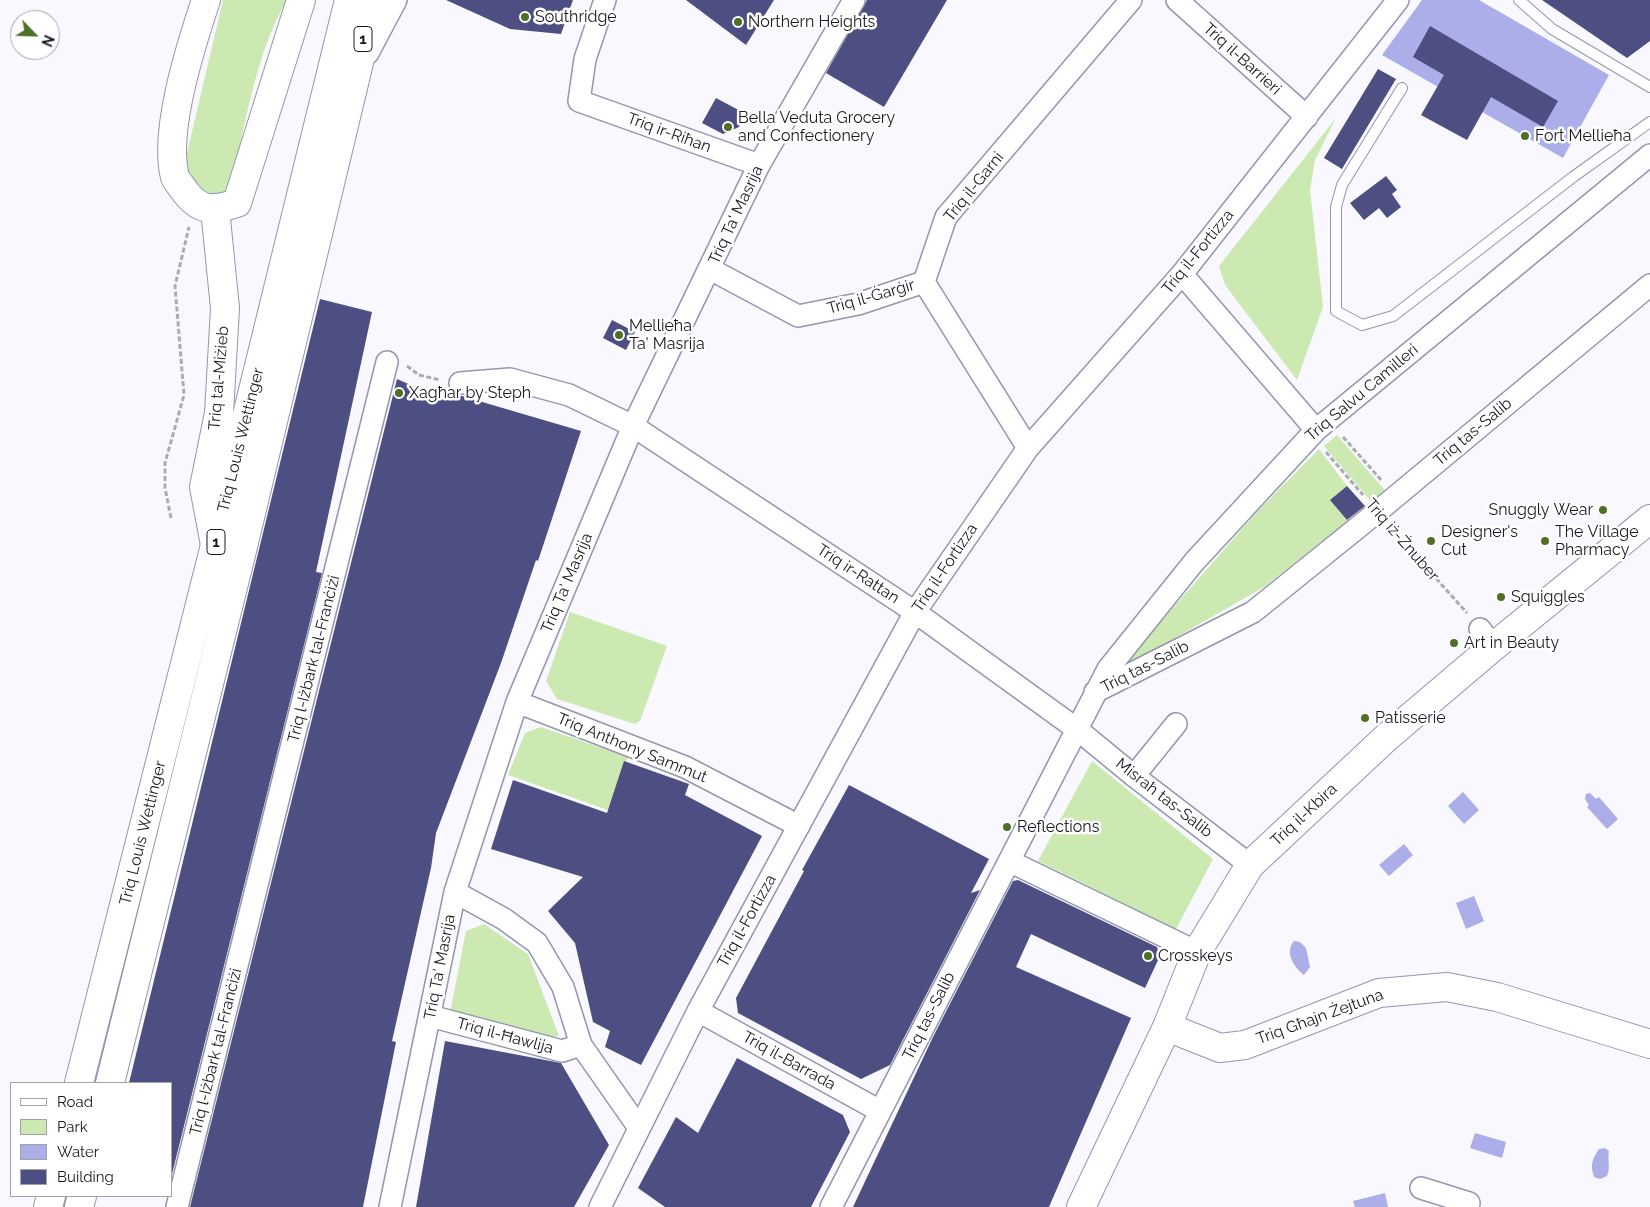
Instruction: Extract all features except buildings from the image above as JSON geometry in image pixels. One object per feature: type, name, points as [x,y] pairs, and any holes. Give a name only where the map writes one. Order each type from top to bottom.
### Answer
[{"type":"main road","points":[[206,0],[179,95],[172,153],[176,179],[205,206],[237,202],[301,0]]},
{"type":"main road","name":"Triq Louis Wettinger","points":[[80,1082],[349,0]]},
{"type":"main road","name":"Triq Louis Wettinger","points":[[110,1082],[244,545],[374,0]]},
{"type":"main road","name":"Triq tal-Miżieb","points":[[205,206],[225,308],[219,413],[204,487],[215,545]]},
{"type":"main road","name":"Triq il-Kbira","points":[[1081,1207],[1166,1027],[1197,952],[1250,865],[1387,737],[1486,638],[1650,519]]},
{"type":"main road","name":"Triq Għajn Żejtuna","points":[[1166,1027],[1220,1048],[1245,1045],[1379,993],[1447,987],[1497,997],[1650,1044]]},
{"type":"street","points":[[354,78],[396,0]]},
{"type":"street","name":"Triq ir-Riħan","points":[[605,0],[585,59],[579,101],[759,165]]},
{"type":"street","name":"Triq Ta' Masrija","points":[[390,1207],[455,892],[517,702],[633,426],[759,165],[854,0]]},
{"type":"street","name":"Triq il-Garni","points":[[924,282],[946,217],[1131,0]]},
{"type":"street","name":"Triq il-Barrieri","points":[[1177,0],[1307,117]]},
{"type":"street","name":"Triq il-Fortizza","points":[[600,1207],[698,1010],[915,612],[1028,448],[1182,274],[1398,0]]},
{"type":"street","name":"Triq Salvu Camilleri","points":[[1095,692],[1108,669],[1194,562],[1318,428],[1650,155]]},
{"type":"street","name":"Triq il-Ġarġir","points":[[710,269],[798,316],[858,304],[924,282]]},
{"type":"street","points":[[1182,274],[1318,428]]},
{"type":"street","points":[[924,282],[1028,448]]},
{"type":"street","name":"Triq tas-Salib","points":[[831,1207],[1078,730],[1095,692],[1253,612],[1377,512],[1650,285]]},
{"type":"street","name":"Triq l-Iżbark tal-Franċiżi","points":[[177,1207],[387,362]]},
{"type":"street","points":[[460,383],[510,379],[569,395],[633,426]]},
{"type":"street","name":"Triq ir-Rattan","points":[[633,426],[915,612],[1078,730]]},
{"type":"street","name":"Triq Anthony Sammut","points":[[517,702],[684,767],[799,826]]},
{"type":"street","points":[[1134,776],[1176,724]]},
{"type":"street","name":"Misraħ tas-Salib","points":[[1078,730],[1134,776],[1250,865]]},
{"type":"street","points":[[1009,861],[1197,952]]},
{"type":"street","points":[[455,892],[504,919],[537,944],[563,987],[581,1045],[639,1128]]},
{"type":"street","name":"Triq il-Barrada","points":[[698,1010],[880,1111]]},
{"type":"street","name":"Triq il-Ħawlija","points":[[430,1016],[562,1050],[581,1045]]},
{"type":"street","points":[[1421,1188],[1469,1203],[1468,1207]]},
{"type":"lane","points":[[1519,0],[1552,29],[1650,87]]},
{"type":"lane","points":[[1402,88],[1342,186],[1336,207],[1336,311],[1362,325],[1393,316],[1573,177],[1650,122]]},
{"type":"path","points":[[171,518],[165,488],[165,463],[184,395],[175,286],[205,206]]},
{"type":"path","points":[[387,362],[406,366],[419,376],[460,383]]},
{"type":"path","name":"Triq iż-Żnuber","points":[[1318,428],[1396,496]]},
{"type":"path","name":"Triq iż-Żnuber","points":[[1318,428],[1377,512],[1486,638]]},
{"type":"green space","points":[[223,0],[287,0],[266,44],[258,69],[229,197],[202,202],[183,170]]},
{"type":"green space","points":[[1336,118],[1315,160],[1310,190],[1323,307],[1297,380],[1225,285],[1219,266]]},
{"type":"green space","points":[[1337,435],[1389,495],[1375,506],[1324,446]]},
{"type":"green space","points":[[1319,449],[1347,486],[1331,500],[1348,521],[1264,587],[1119,670],[1255,514]]},
{"type":"green space","points":[[570,612],[667,646],[640,721],[635,724],[557,699],[546,681]]},
{"type":"green space","points":[[541,727],[628,757],[608,810],[508,775],[525,733]]},
{"type":"green space","points":[[1092,761],[1213,859],[1176,929],[1038,861]]},
{"type":"green space","points":[[484,924],[528,954],[559,1036],[530,1038],[449,1018],[466,931]]},
{"type":"water","points":[[1422,0],[1479,0],[1609,75],[1563,158],[1382,55]]},
{"type":"water","points":[[1463,792],[1479,810],[1464,824],[1448,806]]},
{"type":"water","points":[[1590,793],[1596,799],[1599,797],[1618,819],[1607,829],[1587,807],[1589,805],[1585,799],[1586,794]]},
{"type":"water","points":[[1404,844],[1413,855],[1389,876],[1379,865]]},
{"type":"water","points":[[1474,896],[1484,921],[1466,929],[1456,903]]},
{"type":"water","points":[[1294,941],[1300,942],[1306,948],[1310,967],[1304,975],[1294,964],[1290,955],[1291,946]]},
{"type":"water","points":[[1475,1133],[1506,1142],[1502,1158],[1470,1148]]},
{"type":"water","points":[[1605,1148],[1609,1151],[1609,1170],[1607,1176],[1600,1179],[1594,1177],[1592,1162],[1599,1149]]},
{"type":"water","points":[[1385,1193],[1388,1207],[1355,1207],[1353,1201]]},
{"type":"place","name":"Southridge","points":[[525,17]]},
{"type":"place","name":"Northern Heights","points":[[738,22]]},
{"type":"place","name":"Bella Veduta Grocery and Confectionery","points":[[728,127]]},
{"type":"place","name":"Fort Mellieħa","points":[[1525,136]]},
{"type":"place","name":"Mellieħa Ta' Masrija","points":[[619,335]]},
{"type":"place","name":"Xagħar by Steph","points":[[399,393]]},
{"type":"place","name":"Snuggly Wear","points":[[1603,510]]},
{"type":"place","name":"Designer's Cut","points":[[1431,541]]},
{"type":"place","name":"The Village Pharmacy","points":[[1545,541]]},
{"type":"place","name":"Squiggles","points":[[1501,597]]},
{"type":"place","name":"Art in Beauty","points":[[1454,643]]},
{"type":"place","name":"Patisserie","points":[[1365,718]]},
{"type":"place","name":"Reflections","points":[[1007,827]]},
{"type":"place","name":"Crosskeys","points":[[1148,956]]}]
